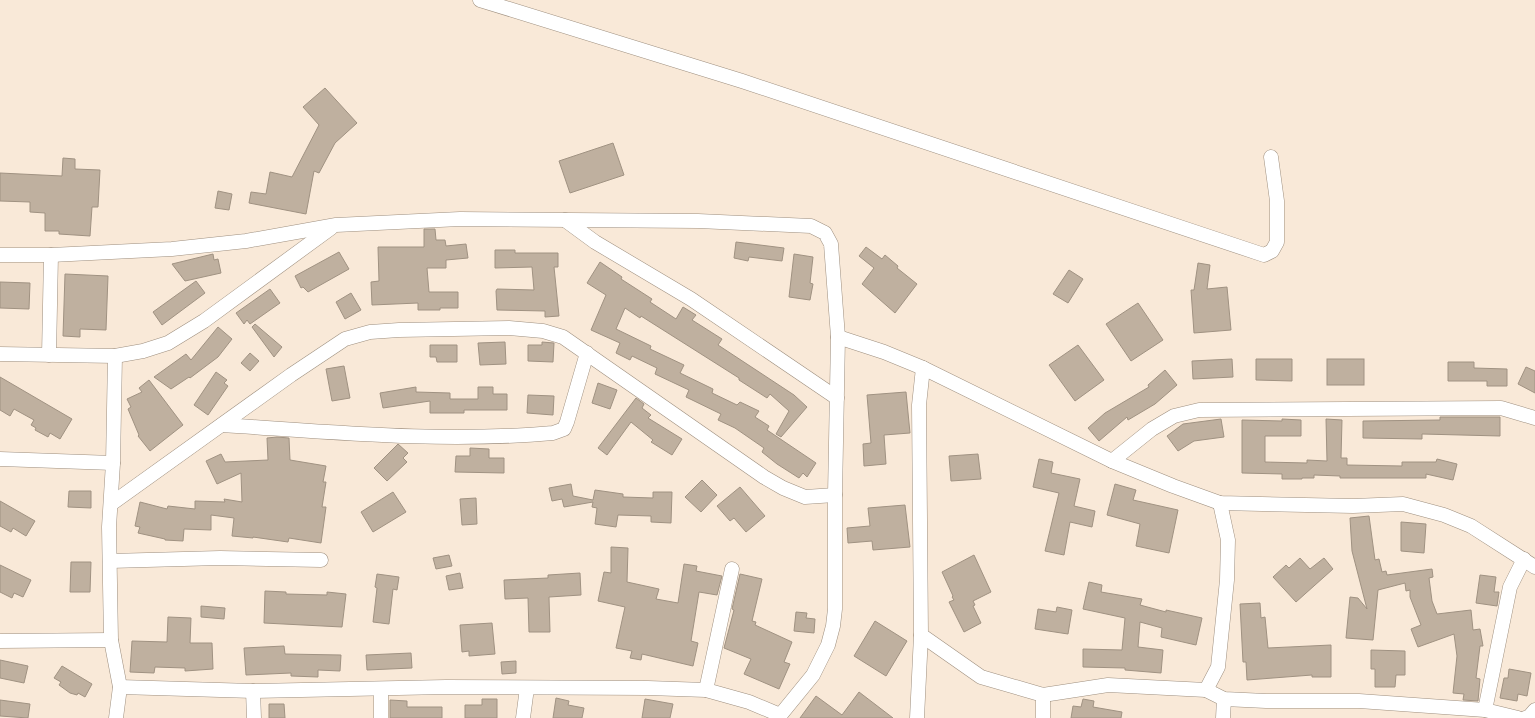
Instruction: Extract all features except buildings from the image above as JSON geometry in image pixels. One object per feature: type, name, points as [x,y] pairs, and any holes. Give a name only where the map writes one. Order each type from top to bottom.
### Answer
[{"type":"street","points":[[480,0],[742,81],[1264,255],[1272,251],[1277,242],[1277,201],[1271,157]]},
{"type":"street","points":[[0,255],[51,255],[172,249],[246,241],[336,225],[460,220],[698,221],[811,226],[825,233],[831,244],[838,337],[835,609],[828,645],[813,674],[779,717],[749,702],[706,690],[648,688],[446,688],[252,692],[120,686]]},
{"type":"street","points":[[565,220],[595,242],[691,299],[837,398]]},
{"type":"street","points":[[0,354],[115,356],[143,351],[168,343],[204,321],[336,225]]},
{"type":"street","points":[[49,355],[51,255]]},
{"type":"street","points":[[111,504],[291,375],[345,339],[370,332],[399,330],[509,328],[543,331],[564,337],[770,481],[805,497],[835,496]]},
{"type":"street","points":[[838,337],[884,352],[923,368],[1112,460],[1173,486],[1220,503],[1353,506],[1404,504],[1444,515],[1471,526],[1529,563],[1510,588],[1485,710]]},
{"type":"street","points":[[222,425],[342,433],[455,436],[553,433],[564,429],[588,353]]},
{"type":"street","points":[[115,356],[113,462],[109,527],[111,640],[120,686],[116,718]]},
{"type":"street","points":[[917,718],[921,636],[919,405],[923,368]]},
{"type":"street","points":[[1112,460],[1174,416],[1199,410],[1501,408],[1535,418]]},
{"type":"street","points":[[0,459],[113,462]]},
{"type":"street","points":[[1206,690],[1218,667],[1227,580],[1228,540],[1220,503]]},
{"type":"street","points":[[110,561],[220,558],[321,560]]},
{"type":"street","points":[[706,690],[732,569]]},
{"type":"street","points":[[921,636],[981,677],[1043,695],[1108,685],[1206,690],[1224,698],[1359,701],[1485,710],[1518,718]]},
{"type":"street","points":[[0,641],[111,640]]},
{"type":"street","points":[[523,718],[527,688]]},
{"type":"street","points":[[381,690],[381,718]]},
{"type":"street","points":[[252,692],[254,718]]},
{"type":"street","points":[[1043,695],[1043,718]]},
{"type":"street","points":[[1223,718],[1224,698]]},
{"type":"street","points":[[1525,718],[1529,717],[1535,710]]}]
